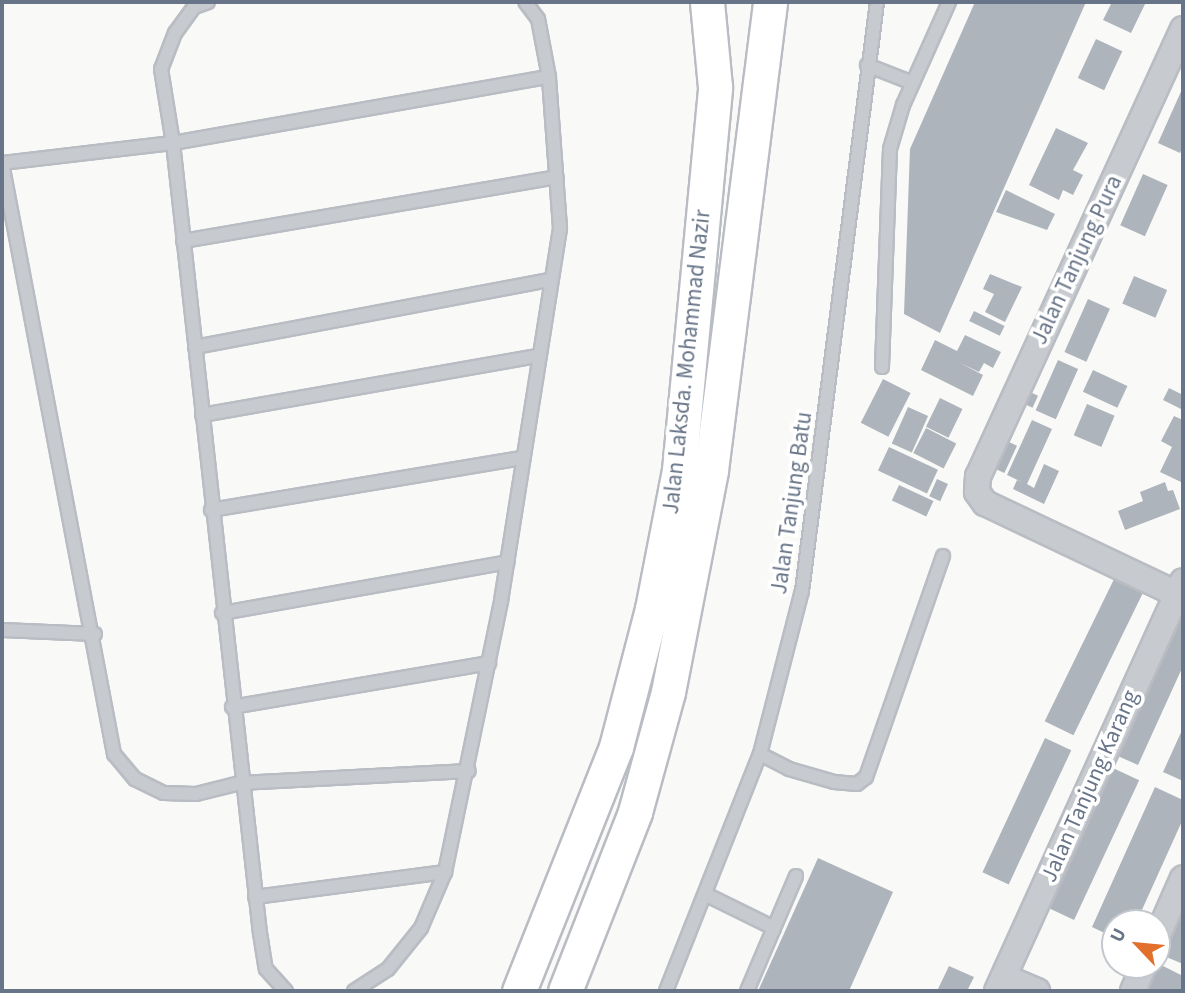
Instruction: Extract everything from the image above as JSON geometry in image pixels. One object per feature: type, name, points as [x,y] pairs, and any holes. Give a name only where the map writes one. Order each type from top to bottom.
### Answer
[{"type":"main road","name":"Jalan Laksda. Mohammad Nazir","points":[[519,991],[616,747],[652,609],[679,470],[715,88],[707,2]]},
{"type":"main road","name":"Jalan Laksda. Mohammad Nazir","points":[[565,991],[635,812],[668,692],[711,470],[770,2]]},
{"type":"street","name":"Jalan Tanjung Pura","points":[[1181,591],[985,503],[976,492],[978,475],[1183,29]]},
{"type":"street","name":"Jalan Tanjung Karang","points":[[1000,984],[1181,591]]},
{"type":"street","points":[[1169,909],[1183,878]]},
{"type":"street","points":[[1000,984],[1037,991]]},
{"type":"lane","points":[[208,2],[194,7],[174,33],[161,69],[173,143],[240,783],[266,969],[286,991]]},
{"type":"lane","points":[[354,991],[388,969],[421,928],[445,872],[469,771],[507,562],[560,228],[548,77],[538,19],[525,2]]},
{"type":"lane","name":"Jalan Tanjung Batu","points":[[666,991],[760,754],[802,592],[846,273],[867,65],[877,2]]},
{"type":"lane","points":[[882,367],[890,149],[913,83],[948,2]]},
{"type":"lane","points":[[867,65],[913,83]]},
{"type":"lane","points":[[469,771],[240,783],[196,794],[164,793],[135,779],[114,754],[94,634],[2,163],[173,143],[548,77]]},
{"type":"lane","points":[[183,241],[557,177]]},
{"type":"lane","points":[[195,347],[550,280]]},
{"type":"lane","points":[[202,415],[538,356]]},
{"type":"lane","points":[[211,510],[522,458]]},
{"type":"lane","points":[[760,754],[789,769],[834,782],[857,784],[866,777],[943,556]]},
{"type":"lane","points":[[222,613],[507,562]]},
{"type":"lane","points":[[2,630],[94,634]]},
{"type":"lane","points":[[232,707],[489,663]]},
{"type":"lane","points":[[256,897],[445,872]]},
{"type":"lane","points":[[747,991],[796,876]]},
{"type":"lane","points":[[705,894],[774,928]]},
{"type":"building","points":[[975,2],[1086,2],[940,333],[904,314],[910,149]]},
{"type":"building","points":[[1112,2],[1146,2],[1131,33],[1103,20]]},
{"type":"building","points":[[1096,39],[1122,51],[1104,90],[1078,78]]},
{"type":"building","points":[[1183,87],[1183,146],[1180,153],[1158,143]]},
{"type":"building","points":[[1056,128],[1088,143],[1073,170],[1083,175],[1073,195],[1063,190],[1059,200],[1029,185]]},
{"type":"building","points":[[1143,174],[1168,185],[1145,236],[1120,225]]},
{"type":"building","points":[[1006,190],[1055,214],[1047,230],[996,212]]},
{"type":"building","points":[[990,274],[1022,287],[1005,322],[985,312],[994,294],[983,289]]},
{"type":"building","points":[[1134,276],[1167,290],[1155,318],[1122,304]]},
{"type":"building","points":[[1088,299],[1110,309],[1086,362],[1064,352]]},
{"type":"building","points":[[974,311],[1005,326],[1000,336],[969,321]]},
{"type":"building","points":[[965,335],[1001,352],[993,368],[984,363],[979,372],[960,363],[983,375],[973,396],[921,370],[935,340],[957,351]]},
{"type":"building","points":[[1058,360],[1078,369],[1056,419],[1036,410]]},
{"type":"building","points":[[1093,370],[1127,386],[1117,408],[1083,392]]},
{"type":"building","points":[[883,379],[911,393],[888,437],[861,423]]},
{"type":"building","points":[[1019,387],[1038,396],[1033,408],[1014,399]]},
{"type":"building","points":[[1169,388],[1181,394],[1183,410],[1163,400]]},
{"type":"building","points":[[940,398],[962,409],[948,438],[926,427]]},
{"type":"building","points":[[1087,404],[1115,416],[1101,447],[1074,435]]},
{"type":"building","points":[[908,407],[928,416],[912,452],[892,444]]},
{"type":"building","points":[[1174,416],[1183,420],[1181,482],[1160,472],[1172,447],[1161,441]]},
{"type":"building","points":[[1032,420],[1052,429],[1027,484],[1034,488],[1044,464],[1059,471],[1044,504],[1013,489],[1017,480],[1024,483],[1007,475]]},
{"type":"building","points":[[926,428],[956,443],[944,468],[913,453]]},
{"type":"building","points":[[998,437],[1017,446],[1004,473],[985,464]]},
{"type":"building","points":[[889,447],[938,470],[927,493],[878,471]]},
{"type":"building","points":[[937,479],[948,484],[940,501],[929,496]]},
{"type":"building","points":[[1165,482],[1168,491],[1173,490],[1180,509],[1125,530],[1118,511],[1143,501],[1140,492]]},
{"type":"building","points":[[899,485],[933,501],[926,516],[892,500]]},
{"type":"building","points":[[1117,573],[1146,587],[1073,735],[1045,721]]},
{"type":"building","points":[[1183,600],[1183,666],[1138,765],[1111,753]]},
{"type":"building","points":[[1183,728],[1183,781],[1163,772]]},
{"type":"building","points":[[1045,738],[1071,750],[1009,884],[982,872]]},
{"type":"building","points":[[1102,763],[1139,780],[1074,920],[1037,903]]},
{"type":"building","points":[[1155,787],[1183,800],[1183,819],[1142,909],[1101,909],[1101,931],[1092,927]]},
{"type":"building","points":[[818,858],[893,892],[849,991],[758,991]]},
{"type":"building","points":[[1183,884],[1183,964],[1171,959],[1171,911]]},
{"type":"building","points":[[949,966],[974,977],[967,991],[937,991]]},
{"type":"building","points":[[1171,970],[1183,976],[1183,991],[1140,991],[1144,979],[1171,979]]}]
